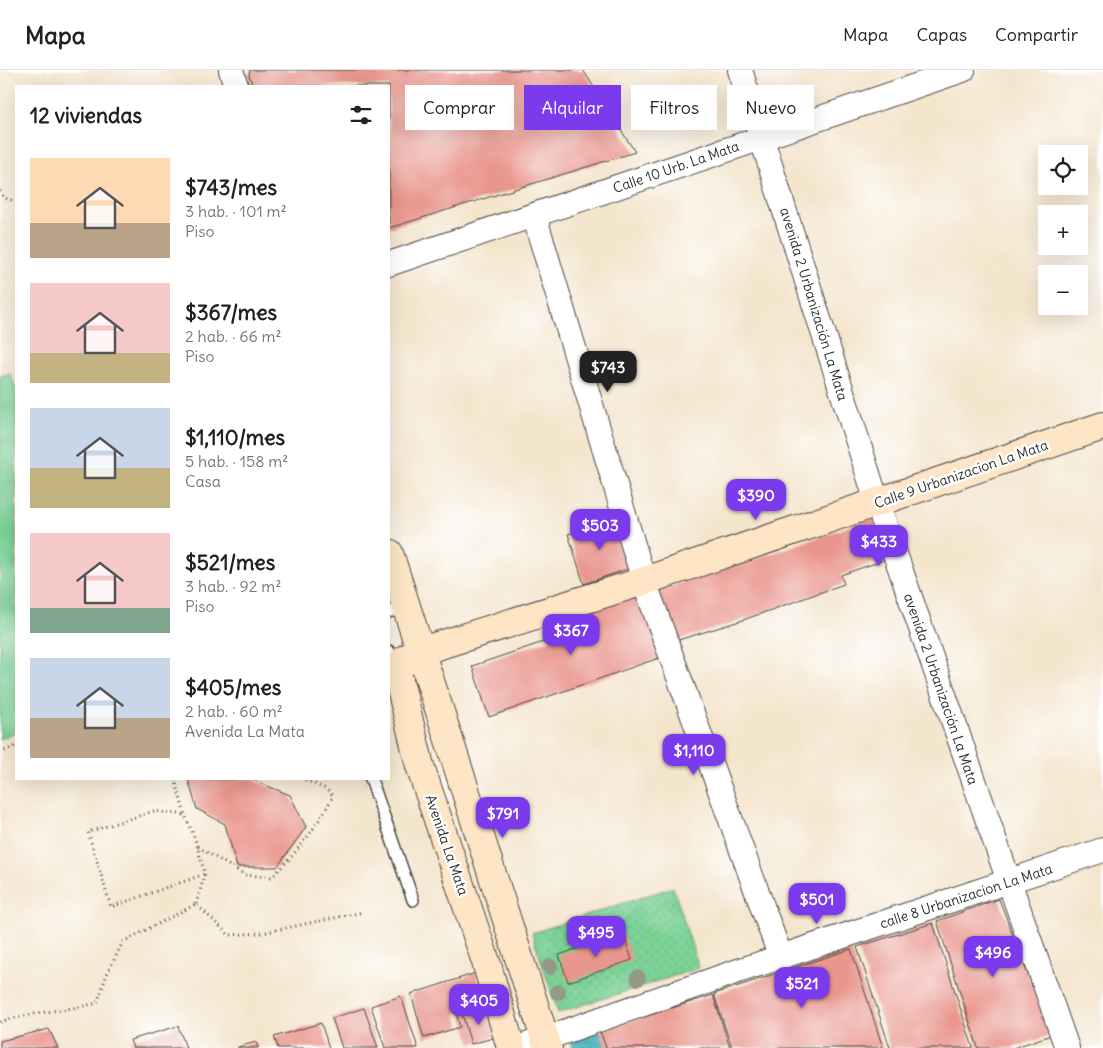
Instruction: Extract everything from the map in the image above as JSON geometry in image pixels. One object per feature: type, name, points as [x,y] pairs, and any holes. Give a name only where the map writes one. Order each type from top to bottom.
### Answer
[{"type":"street","points":[[231,70],[236,85]]},
{"type":"street","name":"avenida 2 Urbanización La Mata","points":[[740,70],[877,502],[1067,1048]]},
{"type":"street","name":"Calle 10 Urb. La Mata","points":[[390,264],[963,70]]},
{"type":"street","points":[[534,215],[644,581],[781,958]]},
{"type":"street","name":"Calle 9 Urbanizacion La Mata","points":[[420,651],[644,581],[1103,426]]},
{"type":"street","points":[[390,560],[397,609],[420,651],[546,1044]]},
{"type":"street","name":"Avenida La Mata","points":[[393,661],[399,665],[405,659],[420,651]]},
{"type":"street","name":"Avenida La Mata","points":[[393,661],[420,766],[488,966],[511,1048]]},
{"type":"street","name":"calle 8 Urbanizacion La Mata","points":[[518,1048],[546,1044],[781,958],[1103,850]]},
{"type":"lane","points":[[371,780],[413,900]]},
{"type":"path","points":[[0,191],[4,198],[15,202]]},
{"type":"path","points":[[0,753],[15,746]]},
{"type":"path","points":[[0,1022],[34,1012],[72,1010],[97,1003],[107,974],[123,942],[196,904],[205,874],[175,780]]},
{"type":"path","points":[[198,847],[245,875],[272,877],[298,851],[321,818],[333,796],[326,789],[305,780]]},
{"type":"path","points":[[185,815],[154,810],[88,832],[111,907],[205,874]]},
{"type":"path","points":[[196,904],[229,935],[262,933],[363,912]]},
{"type":"green space","points":[[10,373],[15,387],[15,733],[0,739],[0,376]]},
{"type":"green space","points":[[673,887],[699,968],[558,1013],[532,933]]},
{"type":"water","points":[[600,1031],[606,1048],[572,1048],[570,1042]]},
{"type":"building","points":[[250,70],[583,70],[593,85],[524,85],[524,130],[621,130],[635,152],[390,228],[390,85],[253,85],[249,76]]},
{"type":"building","points":[[617,518],[633,567],[584,584],[568,534]]},
{"type":"building","points":[[873,518],[890,558],[841,575],[844,584],[740,621],[672,642],[655,591]]},
{"type":"building","points":[[637,591],[662,657],[489,717],[472,666],[579,630],[572,614]]},
{"type":"building","points":[[188,780],[256,780],[290,795],[306,827],[277,867],[237,867],[225,824],[197,809]]},
{"type":"building","points":[[999,899],[1051,1035],[1013,1048],[978,1048],[937,921]]},
{"type":"building","points":[[933,923],[973,1048],[890,1048],[857,947]]},
{"type":"building","points":[[623,933],[632,960],[568,982],[559,955]]},
{"type":"building","points":[[851,949],[883,1048],[732,1048],[714,994]]},
{"type":"building","points":[[476,973],[485,1003],[456,1013],[460,1027],[424,1038],[411,994]]},
{"type":"building","points":[[713,995],[730,1048],[606,1048],[600,1031]]},
{"type":"building","points":[[401,996],[418,1048],[385,1048],[371,1006]]},
{"type":"building","points":[[487,1007],[497,1037],[471,1044],[462,1014]]},
{"type":"building","points":[[364,1008],[378,1048],[342,1048],[332,1018]]},
{"type":"building","points":[[321,1023],[329,1048],[278,1048],[274,1037]]},
{"type":"building","points":[[178,1026],[186,1048],[133,1048],[130,1040]]},
{"type":"building","points":[[49,1029],[58,1048],[0,1048],[0,1041]]},
{"type":"building","points":[[256,1042],[258,1048],[238,1048],[238,1047]]}]
